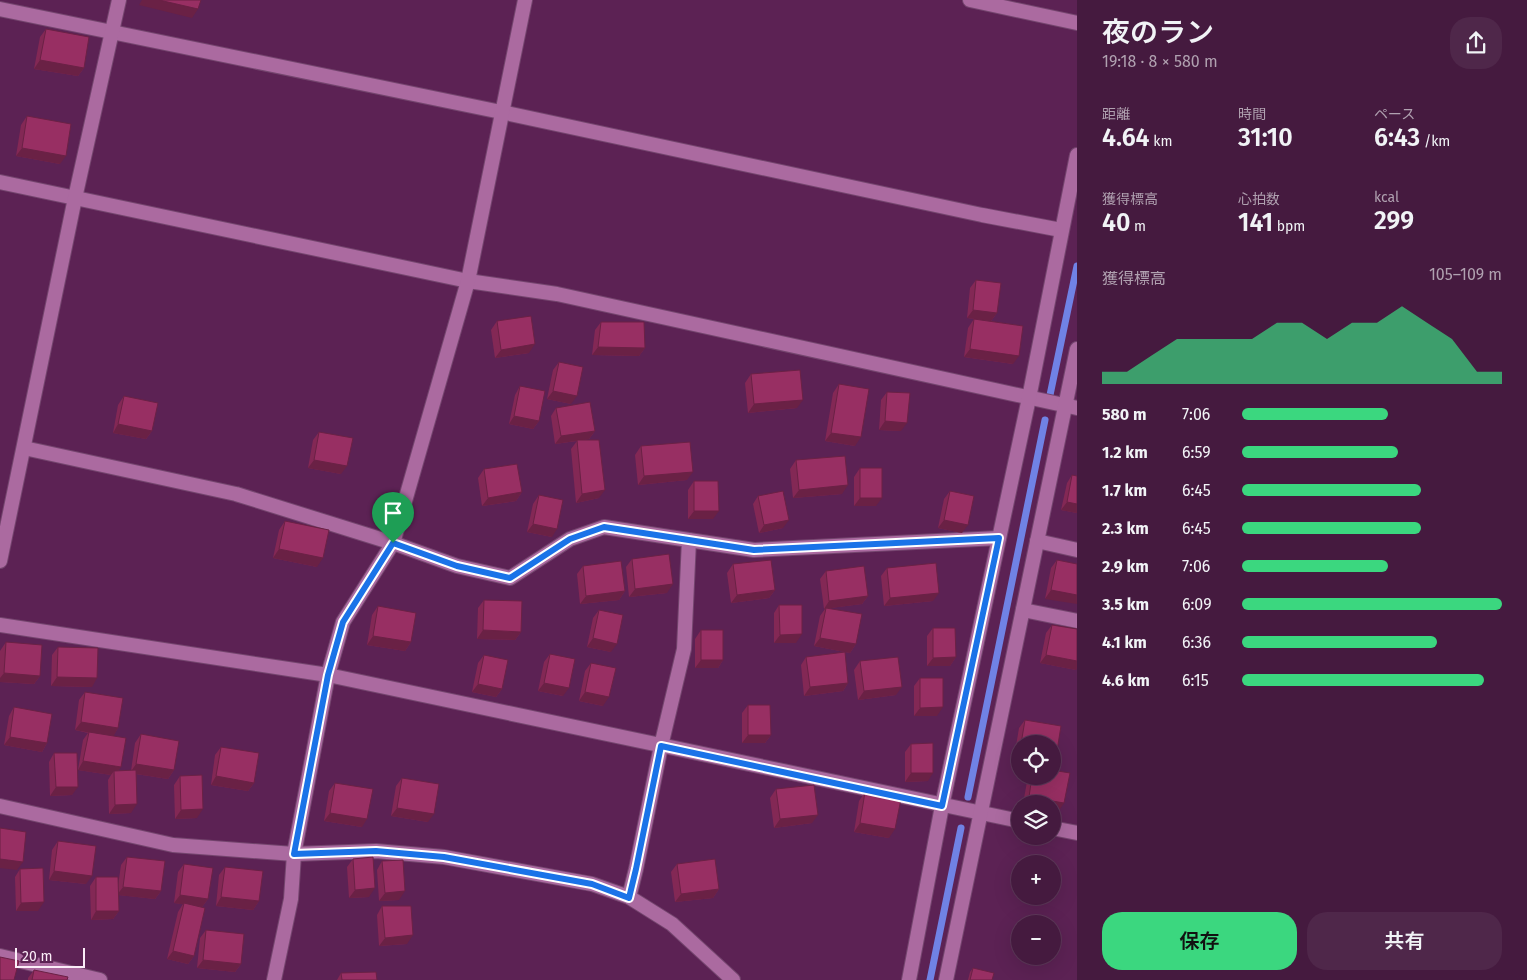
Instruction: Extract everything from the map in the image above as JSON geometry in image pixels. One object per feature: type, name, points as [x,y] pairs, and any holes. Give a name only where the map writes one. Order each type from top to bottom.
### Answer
[{"type":"street","points":[[0,561],[4,526],[24,448],[75,198],[119,0]]},
{"type":"street","points":[[274,980],[291,899],[294,854],[328,675],[343,622],[393,543],[468,281],[525,0]]},
{"type":"street","points":[[970,0],[1077,23]]},
{"type":"street","points":[[0,9],[1061,230]]},
{"type":"street","points":[[909,980],[942,806],[1029,398],[1077,155]]},
{"type":"street","points":[[0,182],[468,281],[557,294],[1071,407]]},
{"type":"street","points":[[946,980],[1037,541],[1071,407],[1077,349]]},
{"type":"street","points":[[24,448],[236,494],[393,543],[457,566],[510,578],[570,539],[604,527],[754,550],[999,538]]},
{"type":"street","points":[[629,898],[661,746],[684,649],[689,540]]},
{"type":"street","points":[[1037,541],[1077,550]]},
{"type":"street","points":[[1023,610],[1077,622]]},
{"type":"street","points":[[0,625],[328,675],[1011,820]]},
{"type":"street","points":[[0,806],[173,845],[294,854],[376,851],[444,857],[592,884],[629,898],[672,924],[733,980]]},
{"type":"street","points":[[1061,830],[1077,833]]},
{"type":"street","points":[[0,956],[100,980]]},
{"type":"building","points":[[159,0],[201,0],[198,9]]},
{"type":"building","points":[[46,29],[89,37],[84,68],[40,60]]},
{"type":"building","points":[[27,116],[71,124],[66,156],[22,148]]},
{"type":"building","points":[[976,280],[1001,283],[997,313],[973,310]]},
{"type":"building","points":[[531,316],[535,344],[501,350],[497,321]]},
{"type":"building","points":[[974,319],[1023,326],[1019,356],[970,349]]},
{"type":"building","points":[[601,322],[644,322],[645,348],[598,347]]},
{"type":"building","points":[[559,362],[583,367],[577,396],[553,391]]},
{"type":"building","points":[[800,370],[803,400],[754,404],[751,374]]},
{"type":"building","points":[[839,384],[869,389],[861,437],[831,433]]},
{"type":"building","points":[[520,386],[545,391],[539,421],[514,416]]},
{"type":"building","points":[[887,392],[910,393],[907,423],[885,421]]},
{"type":"building","points":[[124,396],[158,403],[152,431],[118,424]]},
{"type":"building","points":[[590,402],[595,431],[561,436],[556,408]]},
{"type":"building","points":[[319,432],[353,438],[347,466],[314,460]]},
{"type":"building","points":[[577,440],[599,440],[605,490],[582,494]]},
{"type":"building","points":[[690,442],[693,472],[644,476],[641,446]]},
{"type":"building","points":[[845,456],[848,485],[799,490],[796,460]]},
{"type":"building","points":[[517,464],[522,492],[488,498],[484,469]]},
{"type":"building","points":[[860,468],[882,468],[882,498],[860,498]]},
{"type":"building","points":[[1072,475],[1077,476],[1077,504],[1067,502]]},
{"type":"building","points":[[694,481],[718,481],[719,511],[694,511]]},
{"type":"building","points":[[783,491],[789,520],[764,525],[758,496]]},
{"type":"building","points":[[950,491],[974,496],[968,525],[944,520]]},
{"type":"building","points":[[539,495],[563,500],[557,529],[533,524]]},
{"type":"building","points":[[285,521],[329,530],[323,558],[279,549]]},
{"type":"building","points":[[669,554],[673,584],[635,589],[632,559]]},
{"type":"building","points":[[771,560],[775,590],[737,595],[733,564]]},
{"type":"building","points":[[1057,560],[1077,564],[1077,595],[1051,590]]},
{"type":"building","points":[[621,561],[625,591],[586,596],[583,566]]},
{"type":"building","points":[[936,563],[939,593],[890,598],[887,568]]},
{"type":"building","points":[[864,566],[868,596],[829,601],[826,571]]},
{"type":"building","points":[[484,600],[522,601],[521,632],[483,630]]},
{"type":"building","points":[[779,605],[802,605],[802,634],[780,635]]},
{"type":"building","points":[[378,606],[416,613],[411,642],[373,636]]},
{"type":"building","points":[[826,608],[862,614],[856,644],[820,638]]},
{"type":"building","points":[[599,610],[623,615],[617,644],[593,638]]},
{"type":"building","points":[[1052,625],[1077,629],[1077,661],[1046,655]]},
{"type":"building","points":[[933,628],[955,628],[956,657],[933,658]]},
{"type":"building","points":[[701,630],[723,630],[723,660],[701,660]]},
{"type":"building","points":[[6,642],[42,645],[40,676],[4,673]]},
{"type":"building","points":[[58,647],[98,648],[97,678],[57,677]]},
{"type":"building","points":[[845,652],[848,683],[810,687],[806,657]]},
{"type":"building","points":[[550,654],[575,659],[569,688],[544,683]]},
{"type":"building","points":[[484,655],[508,660],[502,689],[478,684]]},
{"type":"building","points":[[898,657],[902,687],[864,691],[860,661]]},
{"type":"building","points":[[591,663],[616,668],[609,697],[585,692]]},
{"type":"building","points":[[920,678],[943,678],[943,707],[920,708]]},
{"type":"building","points":[[85,692],[123,698],[118,728],[81,722]]},
{"type":"building","points":[[748,705],[770,705],[771,735],[748,735]]},
{"type":"building","points":[[14,707],[52,714],[47,743],[10,737]]},
{"type":"building","points":[[1025,720],[1061,726],[1060,735],[1022,735]]},
{"type":"building","points":[[89,732],[126,738],[121,767],[83,761]]},
{"type":"building","points":[[141,734],[179,741],[174,770],[136,764]]},
{"type":"building","points":[[933,743],[933,773],[911,773],[911,744]]},
{"type":"building","points":[[221,747],[259,753],[254,783],[216,776]]},
{"type":"building","points":[[54,753],[77,753],[78,787],[56,787]]},
{"type":"building","points":[[136,770],[137,804],[115,805],[114,771]]},
{"type":"building","points":[[1061,772],[1070,773],[1064,803],[1061,802],[1061,795],[1029,795],[1031,785],[1061,785]]},
{"type":"building","points":[[202,775],[203,809],[181,810],[180,776]]},
{"type":"building","points":[[402,778],[439,784],[434,814],[397,808]]},
{"type":"building","points":[[335,783],[373,789],[367,819],[330,813]]},
{"type":"building","points":[[814,785],[818,815],[780,819],[776,789]]},
{"type":"building","points":[[865,792],[901,799],[895,829],[860,823]]},
{"type":"building","points":[[0,828],[26,832],[23,862],[0,859]]},
{"type":"building","points":[[58,841],[96,846],[92,876],[54,871]]},
{"type":"building","points":[[127,857],[165,861],[161,891],[123,887]]},
{"type":"building","points":[[373,857],[375,888],[355,890],[353,859]]},
{"type":"building","points":[[715,859],[719,889],[681,894],[677,864]]},
{"type":"building","points":[[403,860],[405,891],[385,893],[382,861]]},
{"type":"building","points":[[184,864],[213,868],[208,899],[180,895]]},
{"type":"building","points":[[225,867],[263,871],[259,901],[221,897]]},
{"type":"building","points":[[43,868],[44,902],[21,903],[20,869]]},
{"type":"building","points":[[96,877],[118,877],[119,911],[96,911]]},
{"type":"building","points":[[184,903],[205,908],[194,956],[173,951]]},
{"type":"building","points":[[382,906],[411,906],[413,935],[385,938]]},
{"type":"building","points":[[206,930],[244,934],[241,964],[203,960]]},
{"type":"building","points":[[0,957],[19,961],[14,980],[0,980]]},
{"type":"building","points":[[973,968],[994,973],[992,980],[970,980]]},
{"type":"building","points":[[34,970],[68,977],[67,980],[32,980]]},
{"type":"building","points":[[376,972],[377,980],[342,980],[341,973]]},
{"type":"waterway","points":[[1050,395],[1077,266]]},
{"type":"waterway","points":[[968,797],[1045,420]]},
{"type":"waterway","points":[[930,980],[961,828]]},
{"type":"route","points":[[604,527],[754,550],[999,538],[942,806],[661,746],[629,898],[592,884],[444,857],[376,851],[294,854],[328,675],[343,622],[393,543],[457,566],[510,578],[570,539],[604,527]]}]
